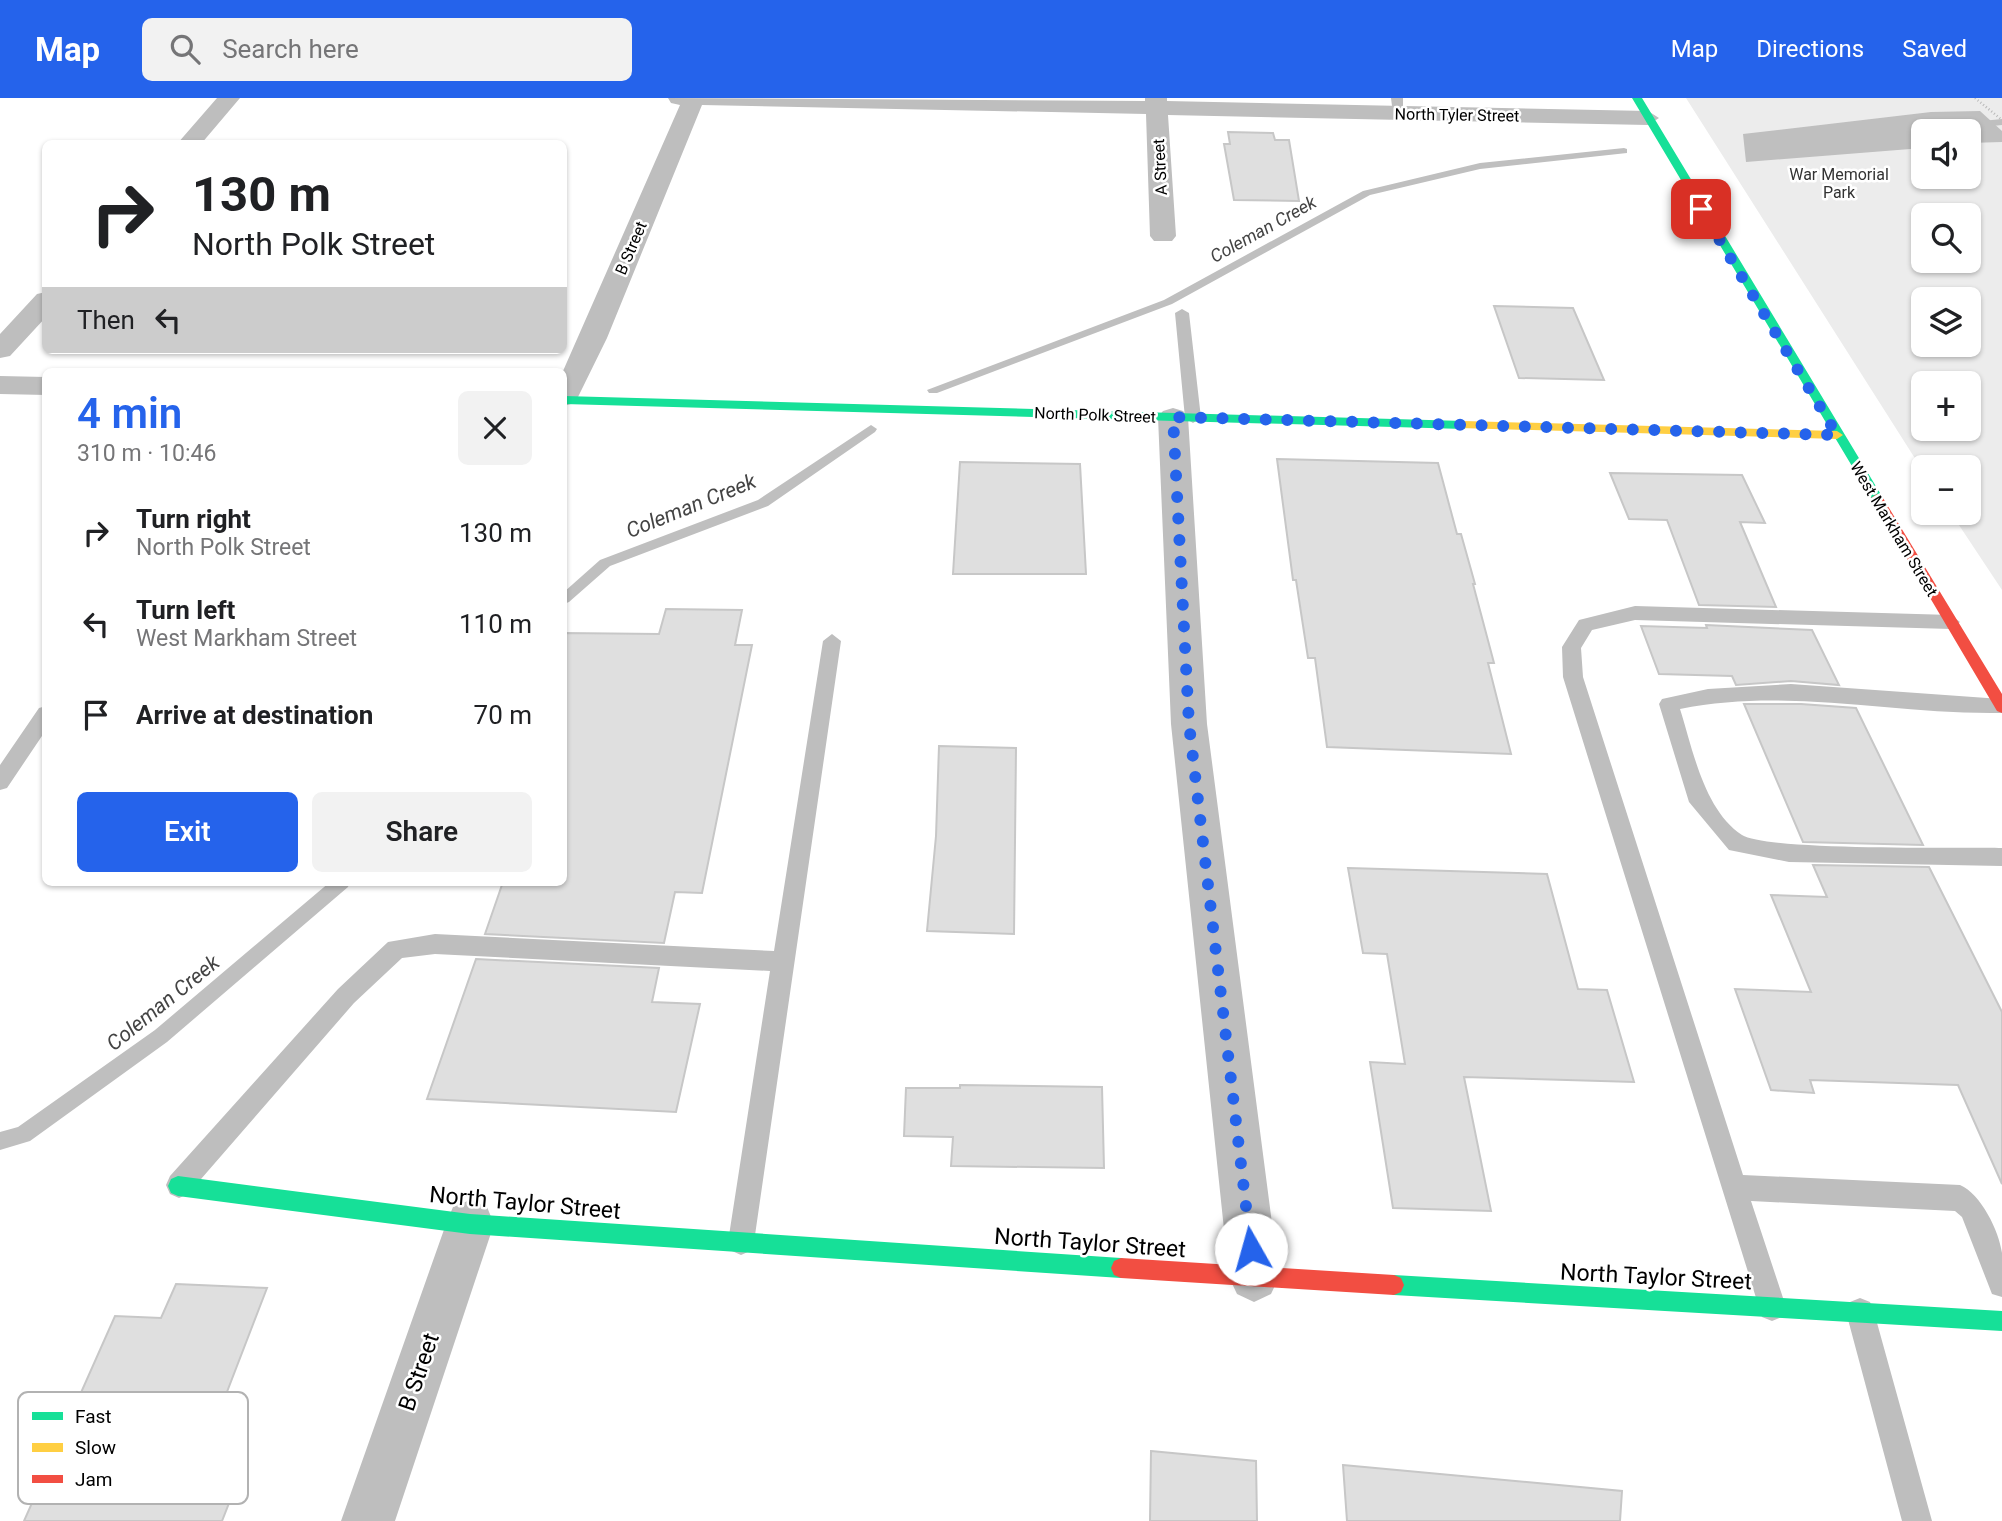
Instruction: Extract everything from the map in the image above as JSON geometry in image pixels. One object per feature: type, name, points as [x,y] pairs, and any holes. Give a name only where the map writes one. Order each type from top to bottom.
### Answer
[{"type":"street","points":[[192,140],[229,98]]},
{"type":"street","name":"North Tyler Street","points":[[679,98],[1398,106],[1648,118]]},
{"type":"street","name":"B Street","points":[[567,393],[593,338],[694,98]]},
{"type":"street","name":"West Markham Street","points":[[1637,98],[2002,706]]},
{"type":"street","name":"A Street","points":[[1156,103],[1163,236]]},
{"type":"street","points":[[0,350],[42,304]]},
{"type":"street","points":[[0,385],[42,386]]},
{"type":"street","name":"North Polk Street","points":[[567,399],[1837,435]]},
{"type":"street","points":[[1183,417],[1189,724],[1254,1277]]},
{"type":"street","name":"North Taylor Street","points":[[178,1186],[470,1224],[1254,1277],[2002,1321]]},
{"type":"street","name":"B Street","points":[[368,1521],[470,1224]]},
{"type":"lane","points":[[1182,313],[1183,417]]},
{"type":"lane","points":[[1772,1307],[1573,677],[1571,647],[1586,625],[1635,613],[1951,622]]},
{"type":"lane","points":[[741,1242],[832,641]]},
{"type":"lane","points":[[2002,706],[1793,693],[1703,694],[1669,704],[1699,802],[1737,844],[1789,853],[2002,857]]},
{"type":"lane","points":[[0,782],[42,719]]},
{"type":"lane","points":[[178,1186],[346,996],[396,949],[435,944],[784,962]]},
{"type":"lane","points":[[1734,1186],[1960,1198],[1970,1208],[2002,1284]]},
{"type":"lane","points":[[1860,1312],[1917,1521]]},
{"type":"path","points":[[1977,99],[2002,120]]},
{"type":"green space","name":"War Memorial Park","points":[[1686,98],[2002,98],[2002,590],[1959,525],[1981,525],[1981,455],[1913,455]]},
{"type":"shaded area","points":[[1980,111],[2002,131],[2002,142],[1981,143],[1981,119],[1911,119],[1911,149],[1746,162],[1743,134],[1931,112]]},
{"type":"building","points":[[1228,132],[1273,133],[1275,140],[1289,140],[1299,201],[1234,200],[1224,144],[1230,144]]},
{"type":"building","points":[[1494,306],[1573,308],[1604,380],[1519,378]]},
{"type":"building","points":[[1277,459],[1438,463],[1457,534],[1461,534],[1475,584],[1494,663],[1488,663],[1511,754],[1327,747],[1315,658],[1308,658],[1296,580],[1293,580]]},
{"type":"building","points":[[960,462],[1080,464],[1086,574],[953,574]]},
{"type":"building","points":[[1610,473],[1742,475],[1765,523],[1740,522],[1776,607],[1699,605],[1667,520],[1629,519]]},
{"type":"building","points":[[666,609],[742,610],[735,645],[752,645],[702,893],[675,892],[664,943],[485,934],[502,886],[567,886],[567,633],[659,634]]},
{"type":"building","points":[[1706,625],[1812,630],[1839,685],[1791,681],[1736,685],[1732,676],[1659,674],[1641,626],[1707,628]]},
{"type":"building","points":[[1744,704],[1856,708],[1923,845],[1803,842]]},
{"type":"building","points":[[939,746],[1016,748],[1014,934],[927,931],[936,836]]},
{"type":"building","points":[[1813,865],[1929,867],[2002,1012],[2002,1184],[1958,1085],[1810,1080],[1814,1093],[1771,1090],[1735,989],[1811,992],[1771,895],[1827,897]]},
{"type":"building","points":[[1348,868],[1547,874],[1578,989],[1607,990],[1634,1082],[1464,1077],[1491,1211],[1393,1208],[1370,1062],[1405,1064],[1387,954],[1363,953]]},
{"type":"building","points":[[476,959],[659,968],[652,1002],[700,1004],[676,1112],[427,1099]]},
{"type":"building","points":[[960,1085],[1102,1087],[1104,1168],[951,1166],[953,1137],[904,1136],[906,1088],[960,1088]]},
{"type":"building","points":[[176,1284],[267,1288],[227,1392],[81,1392],[115,1316],[161,1318]]},
{"type":"building","points":[[1151,1451],[1256,1461],[1257,1521],[1150,1521]]},
{"type":"building","points":[[1343,1465],[1622,1491],[1620,1521],[1347,1521]]},
{"type":"building","points":[[32,1504],[229,1504],[222,1521],[24,1521]]},
{"type":"waterway","name":"Coleman Creek","points":[[1981,124],[2002,122]]},
{"type":"waterway","name":"Coleman Creek","points":[[933,390],[1168,302],[1367,193],[1480,166],[1624,151]]},
{"type":"waterway","name":"Coleman Creek","points":[[567,596],[605,563],[763,503],[871,429]]},
{"type":"waterway","name":"Coleman Creek","points":[[0,1141],[23,1135],[161,1036],[337,886]]},
{"type":"traffic: fast","points":[[1637,98],[1877,498]]},
{"type":"traffic: fast","points":[[567,400],[1464,425]]},
{"type":"traffic: fast","points":[[178,1186],[470,1224],[1121,1268]]},
{"type":"traffic: fast","points":[[1394,1285],[2002,1321]]},
{"type":"traffic: slow","points":[[1464,425],[1837,435]]},
{"type":"traffic: jam","points":[[1877,498],[2002,707]]},
{"type":"traffic: jam","points":[[1121,1268],[1394,1285]]},
{"type":"route","points":[[1251,1249],[1189,724],[1173,417],[1837,435],[1701,209]]}]
